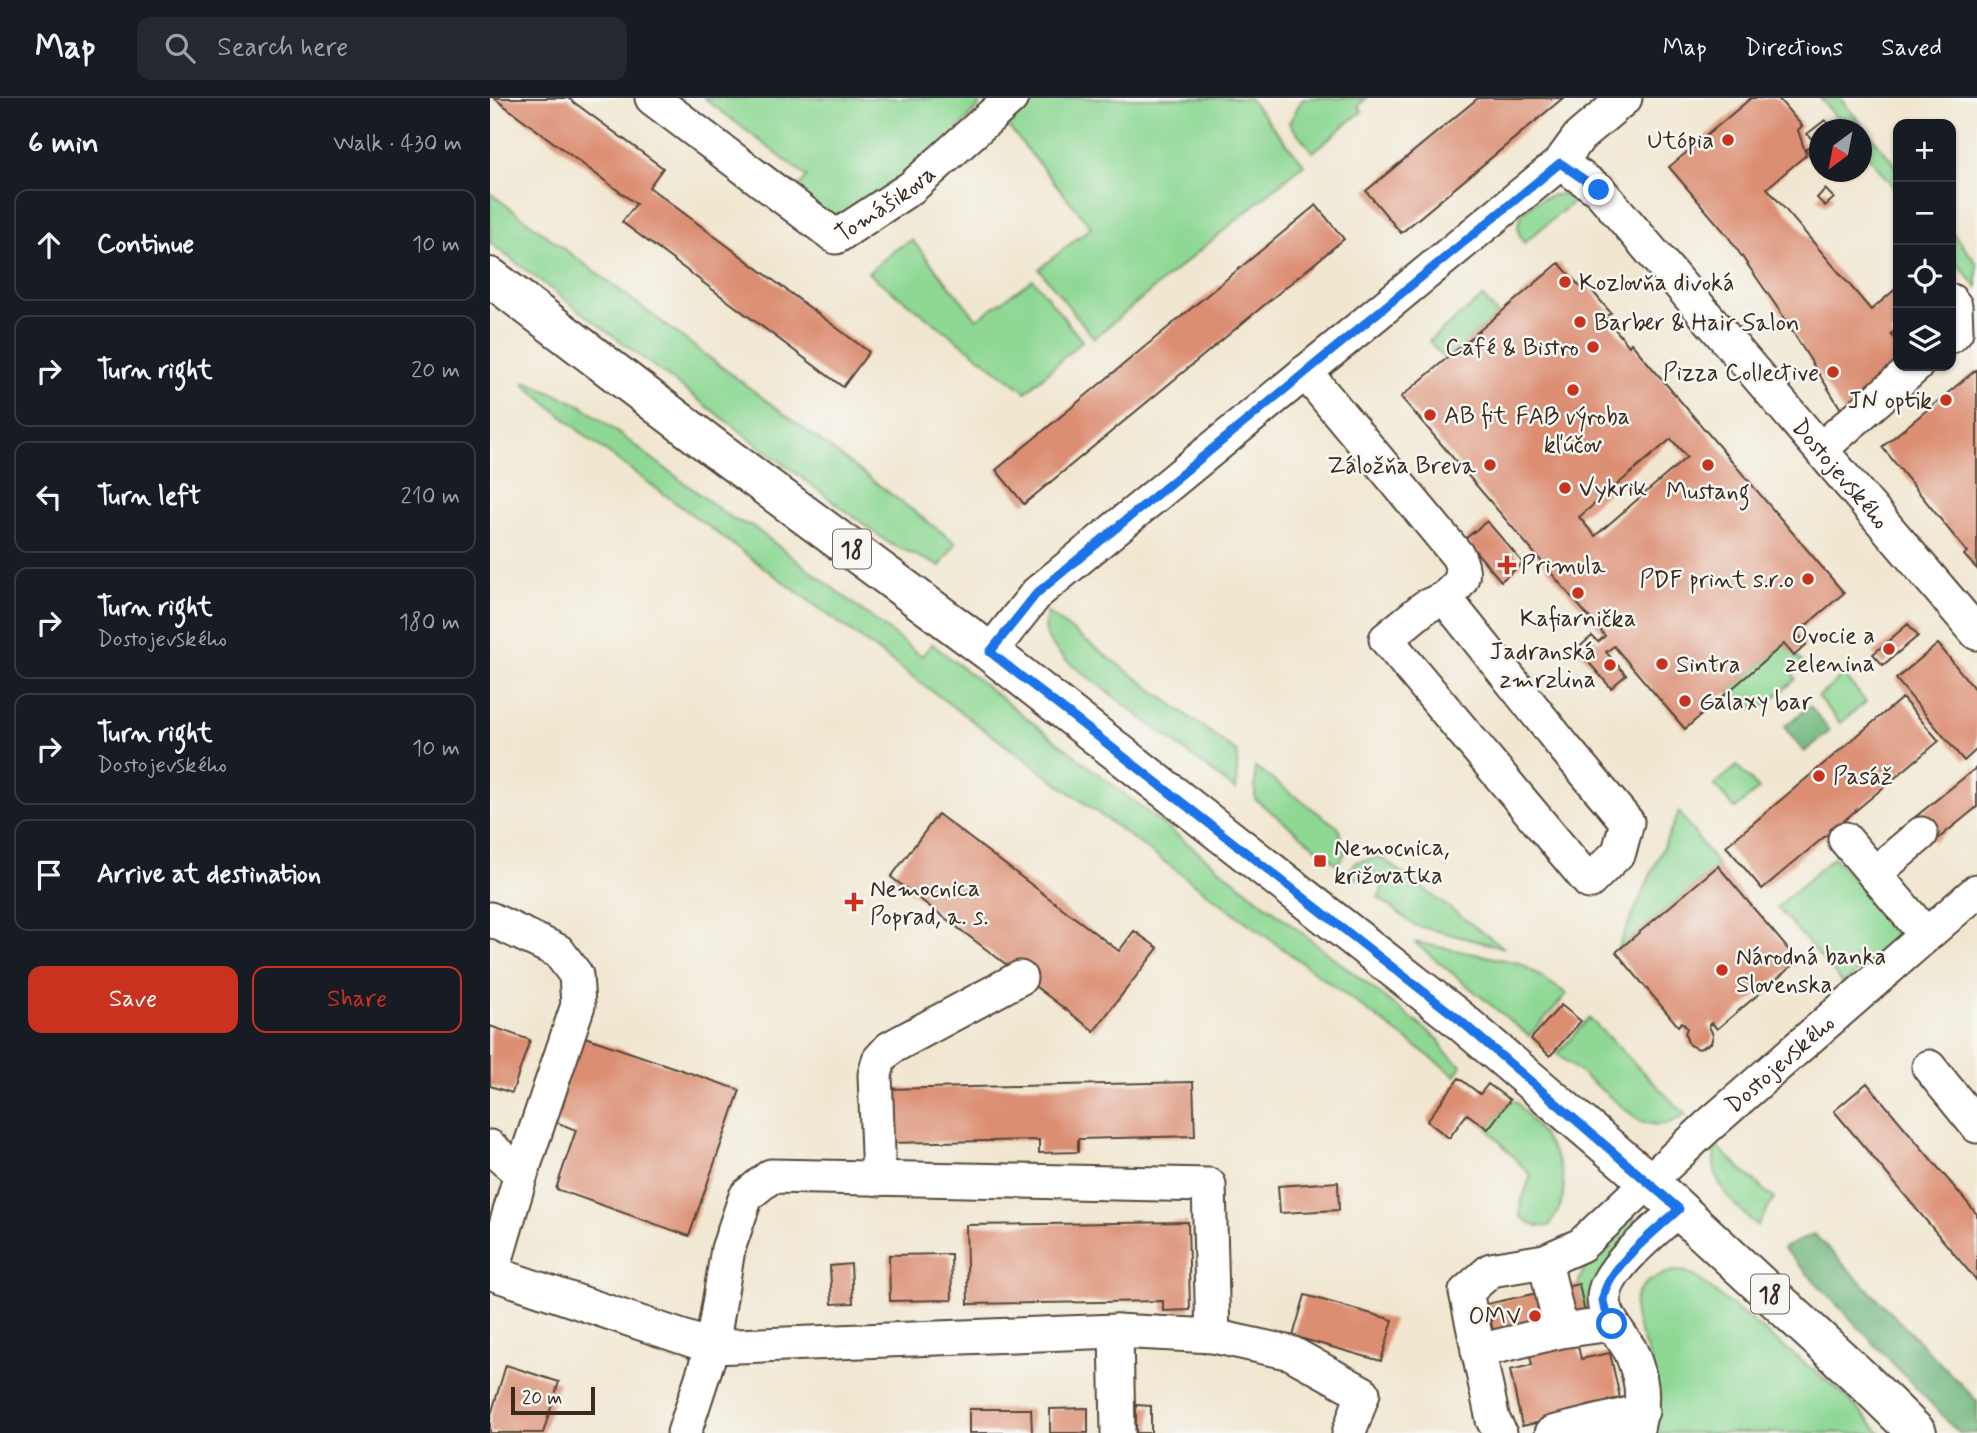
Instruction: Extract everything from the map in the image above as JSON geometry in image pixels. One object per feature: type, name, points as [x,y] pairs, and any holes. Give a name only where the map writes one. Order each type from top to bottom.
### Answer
[{"type":"main road","name":"18","points":[[490,277],[990,652],[1466,1025],[1679,1209],[1917,1433]]},
{"type":"street","name":"Tomášikova","points":[[652,98],[836,237],[912,187],[1011,98]]},
{"type":"street","points":[[990,652],[1037,593],[1560,163],[1579,137],[1625,98]]},
{"type":"street","name":"Dostojevského","points":[[1560,163],[1599,190],[1977,633]]},
{"type":"street","points":[[1821,449],[1910,371]]},
{"type":"street","points":[[1306,372],[1458,556],[1464,569],[1461,582],[1445,598],[1425,607],[1386,639],[1589,882],[1619,852],[1628,822],[1564,747],[1445,598]]},
{"type":"street","points":[[1874,874],[1921,834]]},
{"type":"street","points":[[1845,839],[1926,935]]},
{"type":"street","name":"Dostojevského","points":[[1478,1351],[1466,1292],[1491,1270],[1545,1261],[1581,1245],[1707,1127],[1977,891]]},
{"type":"street","points":[[490,919],[558,951],[576,975],[578,1005],[491,1274],[712,1347],[1116,1331],[1213,1336],[1291,1353],[1363,1393],[1349,1433]]},
{"type":"street","points":[[879,1179],[875,1075],[879,1060],[890,1048],[1020,978]]},
{"type":"street","points":[[1929,1067],[1977,1126]]},
{"type":"street","points":[[490,1147],[522,1174]]},
{"type":"street","points":[[684,1433],[712,1347],[728,1249],[746,1196],[772,1176],[1209,1185],[1213,1336]]},
{"type":"street","points":[[1552,1433],[1639,1422],[1641,1381],[1631,1351],[1612,1324],[1602,1301],[1619,1266],[1679,1209]]},
{"type":"street","points":[[1545,1261],[1561,1331]]},
{"type":"street","points":[[1500,1433],[1493,1420],[1478,1351],[1561,1331],[1612,1324]]},
{"type":"street","points":[[1116,1331],[1118,1433]]},
{"type":"green space","points":[[704,98],[979,98],[979,106],[945,144],[844,222],[792,195],[807,177]]},
{"type":"green space","points":[[1039,98],[1249,98],[1304,164],[1094,338],[1039,269],[1091,227],[1007,125]]},
{"type":"green space","points":[[1303,98],[1366,98],[1358,106],[1362,111],[1313,152],[1289,123]]},
{"type":"green space","points":[[1820,98],[1840,98],[1857,119],[1838,119]]},
{"type":"green space","points":[[1872,137],[1893,162],[1893,187],[1872,160]]},
{"type":"green space","points":[[490,193],[956,543],[940,566],[890,544],[490,243]]},
{"type":"green space","points":[[1562,194],[1578,198],[1524,243],[1518,224],[1526,209],[1543,199]]},
{"type":"green space","points":[[1956,237],[1977,263],[1977,287],[1956,262]]},
{"type":"green space","points":[[912,240],[977,319],[1033,279],[1082,341],[1026,392],[868,273],[896,249]]},
{"type":"green space","points":[[1483,297],[1498,315],[1445,360],[1429,341]]},
{"type":"green space","points":[[527,382],[581,405],[734,520],[752,526],[922,656],[932,644],[1439,1040],[1445,1052],[1461,1065],[1456,1076],[589,439],[524,384]]},
{"type":"green space","points":[[1047,612],[1238,753],[1236,790],[1066,660],[1046,634]]},
{"type":"green space","points":[[1784,644],[1805,665],[1804,671],[1799,668],[1793,675],[1796,679],[1762,708],[1745,708],[1729,692]]},
{"type":"green space","points":[[1844,675],[1866,702],[1840,723],[1818,697]]},
{"type":"green space","points":[[1810,706],[1830,731],[1804,752],[1784,727]]},
{"type":"green space","points":[[1737,766],[1759,789],[1735,809],[1714,785]]},
{"type":"green space","points":[[1255,767],[1339,828],[1345,854],[1337,864],[1255,799]]},
{"type":"green space","points":[[1679,812],[1718,866],[1616,952]]},
{"type":"green space","points":[[1380,857],[1504,948],[1414,925],[1378,897],[1383,888],[1366,874],[1356,879],[1347,873],[1356,862]]},
{"type":"green space","points":[[1834,857],[1901,934],[1844,984],[1777,907]]},
{"type":"green space","points":[[1414,942],[1520,963],[1567,994],[1529,1036]]},
{"type":"green space","points":[[1589,1018],[1686,1115],[1663,1124],[1640,1121],[1557,1054]]},
{"type":"green space","points":[[1510,1100],[1517,1102],[1549,1145],[1563,1176],[1564,1192],[1549,1226],[1534,1225],[1520,1216],[1521,1202],[1531,1176],[1488,1129]]},
{"type":"green space","points":[[1716,1146],[1774,1199],[1757,1226],[1731,1200],[1718,1181],[1714,1159]]},
{"type":"green space","points":[[1629,1218],[1636,1219],[1633,1229],[1594,1304],[1588,1327],[1579,1287],[1581,1275],[1600,1248]]},
{"type":"green space","points":[[1814,1234],[1977,1401],[1977,1433],[1959,1433],[1783,1248]]},
{"type":"green space","points":[[1673,1271],[1686,1272],[1696,1277],[1846,1396],[1881,1433],[1654,1433],[1656,1380],[1638,1326],[1635,1300],[1641,1289],[1653,1279]]},
{"type":"building","points":[[494,98],[568,98],[663,168],[649,187],[869,352],[843,387],[622,222],[636,204]]},
{"type":"building","points":[[1478,98],[1563,98],[1401,233],[1366,191]]},
{"type":"building","points":[[1751,98],[1778,98],[1802,126],[1798,130],[1806,155],[1767,188],[1871,310],[1893,291],[1893,370],[1844,414],[1779,310],[1727,235],[1669,167]]},
{"type":"building","points":[[1825,189],[1834,198],[1825,206],[1817,198]]},
{"type":"building","points":[[1316,205],[1344,239],[1024,504],[996,470]]},
{"type":"building","points":[[1559,263],[1583,290],[1588,286],[1611,313],[1605,317],[1629,346],[1631,343],[1844,593],[1797,633],[1806,645],[1794,656],[1784,644],[1685,729],[1614,646],[1606,652],[1626,675],[1611,688],[1577,649],[1592,636],[1598,642],[1605,636],[1401,397]],"holes":[[[1671,439],[1687,457],[1595,536],[1579,517]]]},
{"type":"building","points":[[1977,369],[1977,569],[1964,555],[1967,552],[1882,447]]},
{"type":"building","points":[[1487,521],[1523,563],[1501,581],[1465,539]]},
{"type":"building","points":[[1908,624],[1918,636],[1883,665],[1873,654]]},
{"type":"building","points":[[1938,644],[1977,692],[1977,749],[1964,761],[1896,679]]},
{"type":"building","points":[[1902,698],[1939,741],[1762,889],[1726,846]]},
{"type":"building","points":[[1977,767],[1977,807],[1934,842],[1914,818]]},
{"type":"building","points":[[938,814],[1119,951],[1134,931],[1158,948],[1094,1031],[891,877]]},
{"type":"building","points":[[1718,866],[1798,961],[1717,1029],[1712,1023],[1709,1026],[1713,1035],[1711,1043],[1699,1049],[1689,1045],[1685,1034],[1687,1028],[1682,1022],[1678,1026],[1616,952]]},
{"type":"building","points":[[1561,1005],[1581,1021],[1550,1056],[1531,1039]]},
{"type":"building","points":[[490,1026],[530,1040],[512,1093],[490,1086]]},
{"type":"building","points":[[582,1036],[740,1090],[689,1236],[556,1189],[576,1130],[553,1121]]},
{"type":"building","points":[[1459,1078],[1480,1094],[1488,1084],[1510,1100],[1488,1129],[1467,1114],[1449,1138],[1427,1121]]},
{"type":"building","points":[[1193,1082],[1195,1136],[1078,1139],[1078,1152],[1039,1153],[1039,1140],[887,1143],[885,1089]]},
{"type":"building","points":[[1867,1083],[1977,1214],[1977,1281],[1834,1111]]},
{"type":"building","points":[[1338,1182],[1339,1210],[1280,1213],[1278,1186]]},
{"type":"building","points":[[1188,1222],[1190,1310],[1163,1311],[1163,1301],[968,1304],[966,1225]]},
{"type":"building","points":[[951,1254],[952,1300],[890,1301],[889,1255]]},
{"type":"building","points":[[851,1264],[853,1303],[832,1304],[830,1266]]},
{"type":"building","points":[[1579,1284],[1588,1327],[1574,1329],[1581,1359],[1610,1353],[1620,1398],[1587,1405],[1588,1412],[1522,1426],[1510,1370],[1532,1365],[1527,1341],[1497,1347],[1487,1304]]},
{"type":"building","points":[[1305,1295],[1393,1320],[1381,1361],[1293,1336]]},
{"type":"building","points":[[506,1365],[559,1382],[543,1433],[490,1433],[490,1418]]},
{"type":"building","points":[[1136,1405],[1151,1406],[1151,1433],[1136,1433]]},
{"type":"building","points":[[1088,1408],[1088,1433],[1050,1433],[1050,1409]]},
{"type":"building","points":[[969,1409],[1031,1409],[1032,1433],[969,1433]]},
{"type":"place","name":"Utópia","points":[[1728,140]]},
{"type":"place","name":"Kozlovňa divoká","points":[[1565,282]]},
{"type":"place","name":"Barber & Hair Salon","points":[[1580,322]]},
{"type":"place","name":"Café & Bistro","points":[[1593,347]]},
{"type":"place","name":"Pizza Collective","points":[[1833,372]]},
{"type":"place","name":"FAB výroba kľúčov","points":[[1573,390]]},
{"type":"place","name":"JN optik","points":[[1946,400]]},
{"type":"place","name":"AB fit","points":[[1430,415]]},
{"type":"place","name":"Záložňa Breva","points":[[1490,465]]},
{"type":"place","name":"Mustang","points":[[1708,465]]},
{"type":"place","name":"Vykrik","points":[[1565,488]]},
{"type":"place","name":"Primula","points":[[1507,565]]},
{"type":"place","name":"PDF print s.r.o","points":[[1808,579]]},
{"type":"place","name":"Kafiarnička","points":[[1578,593]]},
{"type":"place","name":"Ovocie a zelenina","points":[[1889,649]]},
{"type":"place","name":"Sintra","points":[[1662,664]]},
{"type":"place","name":"Jadranská zmrzlina","points":[[1610,665]]},
{"type":"place","name":"Galaxy bar","points":[[1685,701]]},
{"type":"place","name":"Pasáž","points":[[1819,776]]},
{"type":"place","name":"Nemocnica, križovatka","points":[[1320,861]]},
{"type":"place","name":"Nemocnica Poprad, a. s.","points":[[854,902]]},
{"type":"place","name":"Národná banka Slovenska","points":[[1722,970]]},
{"type":"place","name":"OMV","points":[[1535,1316]]},
{"type":"route","points":[[1599,190],[1560,163],[1037,593],[990,652],[1456,1017],[1679,1209],[1619,1266],[1608,1284],[1602,1301],[1612,1324]]}]
